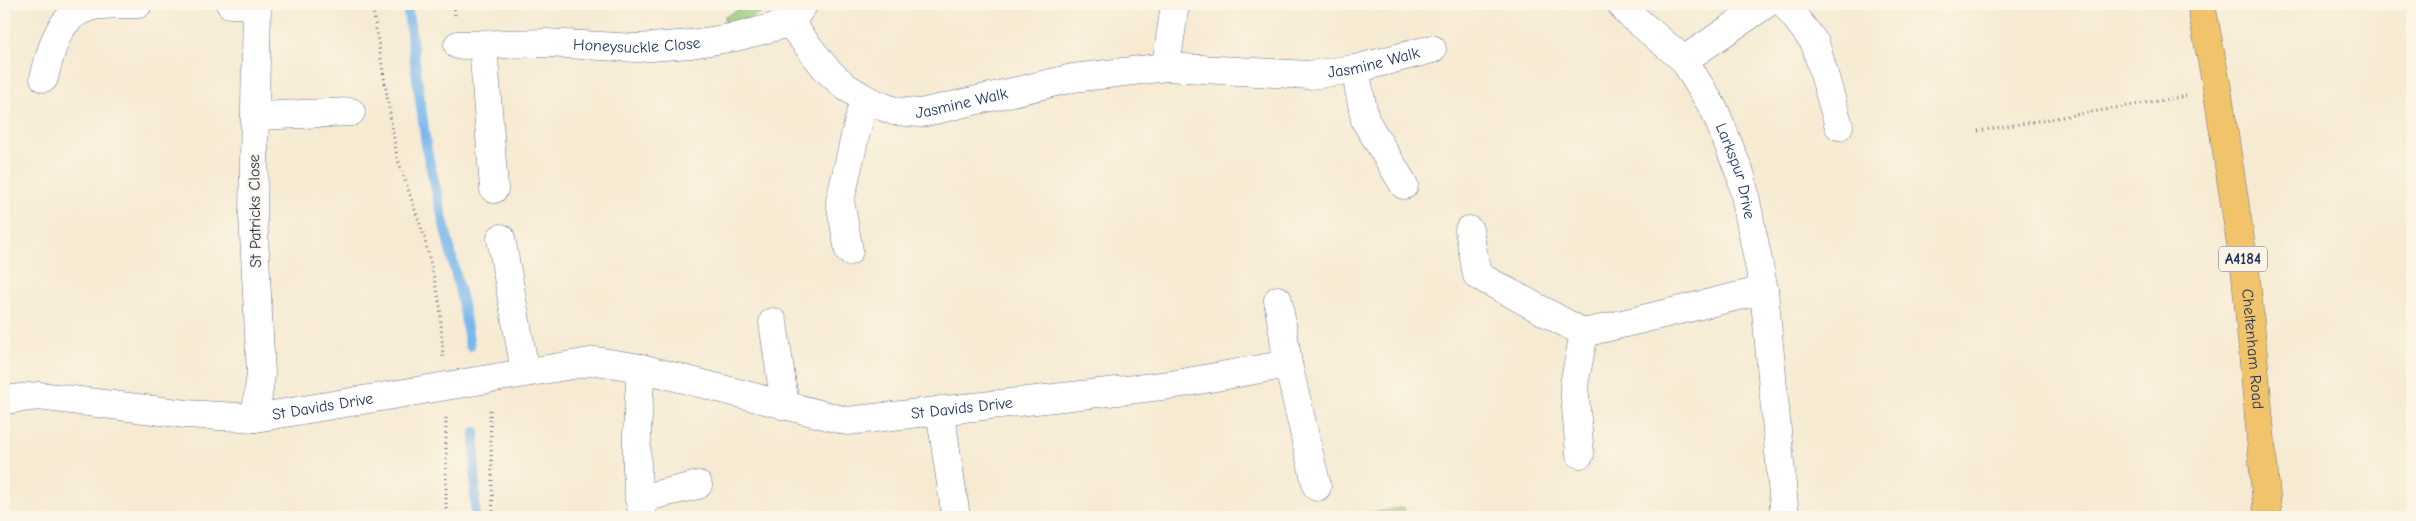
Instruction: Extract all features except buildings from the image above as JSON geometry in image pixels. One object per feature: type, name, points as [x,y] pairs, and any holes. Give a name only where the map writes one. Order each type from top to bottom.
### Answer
[{"type":"main road","name":"Cheltenham Road","points":[[2201,4],[2217,88],[2246,276],[2268,517]]},
{"type":"street","points":[[44,78],[55,38],[67,21],[87,8],[138,4]]},
{"type":"street","points":[[230,4],[257,5]]},
{"type":"street","points":[[1166,67],[1175,4]]},
{"type":"street","name":"Larkspur Drive","points":[[1622,4],[1628,13],[1684,60],[1715,111],[1741,176],[1764,290],[1785,517]]},
{"type":"street","points":[[1684,60],[1766,4]]},
{"type":"street","points":[[1785,4],[1815,43],[1839,126]]},
{"type":"street","name":"St Patricks Close","points":[[255,418],[261,374],[253,215],[257,5]]},
{"type":"street","name":"Jasmine Walk","points":[[797,14],[827,70],[864,98],[894,111],[921,113],[1073,78],[1166,67],[1310,75],[1355,69],[1432,49]]},
{"type":"street","name":"Honeysuckle Close","points":[[494,189],[470,45],[546,43],[637,48],[700,43],[736,37],[797,14]]},
{"type":"street","points":[[1355,69],[1365,120],[1404,185]]},
{"type":"street","points":[[849,251],[840,201],[864,98]]},
{"type":"street","points":[[255,116],[351,112]]},
{"type":"street","points":[[1470,230],[1477,275],[1524,302],[1584,332],[1764,290]]},
{"type":"street","points":[[501,238],[525,371]]},
{"type":"street","points":[[1278,300],[1288,364],[1317,487]]},
{"type":"street","points":[[773,322],[785,406]]},
{"type":"street","points":[[1580,454],[1574,385],[1584,332]]},
{"type":"street","name":"St Davids Drive","points":[[4,400],[39,396],[186,414],[255,418],[490,380],[525,371],[596,361],[641,368],[847,422],[1172,385],[1288,364]]},
{"type":"street","points":[[641,368],[638,421],[641,508],[698,485]]},
{"type":"street","points":[[940,410],[956,517]]},
{"type":"path","points":[[372,4],[397,157],[424,236],[440,304],[445,387],[446,517]]},
{"type":"path","points":[[1978,132],[2193,95],[2217,88]]},
{"type":"path","points":[[490,380],[493,517]]},
{"type":"green space","points":[[751,4],[778,4],[739,23],[726,26],[724,17]]},
{"type":"green space","points":[[1404,507],[1406,517],[1347,517]]},
{"type":"waterway","points":[[407,4],[427,151],[463,305],[470,346]]},
{"type":"waterway","points":[[475,432],[475,517]]}]
